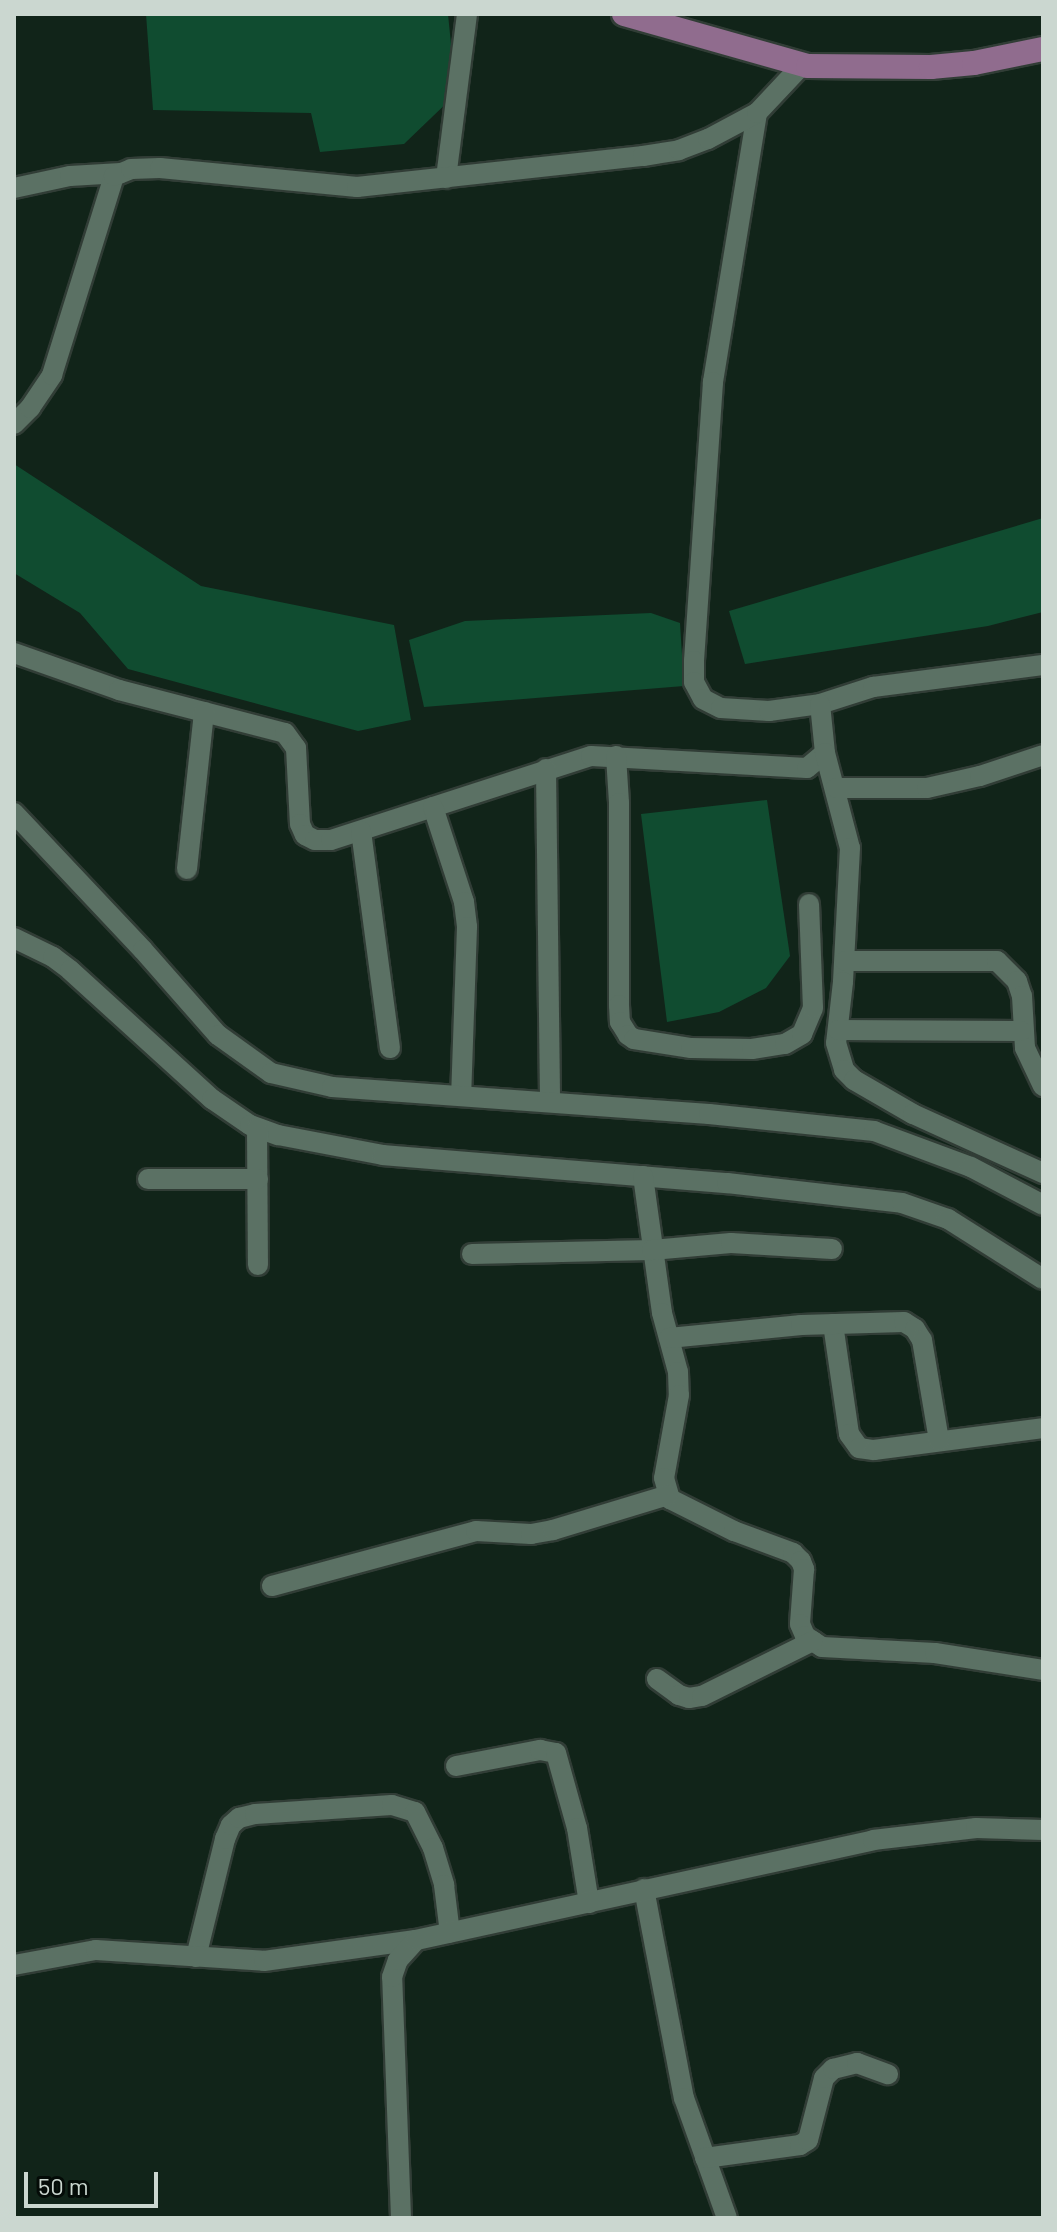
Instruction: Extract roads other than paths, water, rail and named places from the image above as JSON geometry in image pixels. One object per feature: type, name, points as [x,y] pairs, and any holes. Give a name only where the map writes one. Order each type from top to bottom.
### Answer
[{"type":"main road","points":[[624,14],[802,65],[931,67],[974,63],[1043,49]]},
{"type":"street","points":[[446,178],[467,14]]},
{"type":"street","points":[[14,424],[30,408],[52,375],[114,176],[131,169],[160,168],[357,187],[679,150],[757,113],[802,65]]},
{"type":"street","points":[[757,113],[713,382],[701,527],[694,682],[703,699],[721,708],[769,711],[820,704],[873,687],[1043,665]]},
{"type":"street","points":[[14,188],[70,176],[121,173]]},
{"type":"street","points":[[14,653],[119,690],[285,733],[296,748],[300,824],[305,835],[315,840],[331,840],[361,831],[591,756],[807,768],[825,753]]},
{"type":"street","points":[[820,704],[825,753],[850,848],[838,1057],[854,1080],[913,1114],[1043,1173]]},
{"type":"street","points":[[187,869],[204,712]]},
{"type":"street","points":[[836,788],[927,788],[980,776],[1043,755]]},
{"type":"street","points":[[616,756],[619,803],[619,1005],[620,1022],[628,1035],[634,1039],[691,1048],[752,1049],[785,1044],[802,1034],[813,1008],[809,904]]},
{"type":"street","points":[[546,769],[550,1102]]},
{"type":"street","points":[[433,807],[466,915],[468,962],[461,1095]]},
{"type":"street","points":[[14,813],[218,1035],[271,1073],[320,1085],[874,1131],[971,1167],[1043,1205]]},
{"type":"street","points":[[361,831],[390,1048]]},
{"type":"street","points":[[14,938],[53,957],[70,970],[212,1099],[257,1128],[325,1146],[383,1155],[643,1176],[902,1203],[948,1219],[1043,1279]]},
{"type":"street","points":[[845,961],[997,961],[1017,981],[1022,996],[1021,1031],[1025,1048],[1043,1086]]},
{"type":"street","points":[[838,1030],[1021,1031]]},
{"type":"street","points":[[257,1128],[258,1265]]},
{"type":"street","points":[[643,1176],[652,1250],[678,1372],[679,1395],[664,1478],[668,1495],[677,1504],[793,1553],[804,1569],[800,1624],[805,1636],[822,1647],[935,1653],[1043,1670]]},
{"type":"street","points":[[148,1179],[258,1179]]},
{"type":"street","points":[[472,1254],[652,1250],[731,1243],[832,1249]]},
{"type":"street","points":[[669,1338],[833,1324],[904,1322],[915,1329],[922,1340],[939,1441]]},
{"type":"street","points":[[833,1324],[852,1443],[859,1448],[874,1450],[1043,1428]]},
{"type":"street","points":[[272,1586],[476,1531],[531,1534],[553,1530],[668,1495]]},
{"type":"street","points":[[657,1679],[679,1695],[689,1698],[702,1696],[813,1641]]},
{"type":"street","points":[[456,1766],[540,1750],[556,1753],[577,1828],[589,1903]]},
{"type":"street","points":[[196,1957],[225,1839],[231,1825],[239,1818],[255,1814],[392,1805],[415,1812],[433,1848],[444,1885],[450,1933]]},
{"type":"street","points":[[14,1965],[96,1950],[264,1961],[416,1940],[873,1840],[976,1828],[1043,1830]]},
{"type":"street","points":[[644,1889],[684,2098],[727,2218]]},
{"type":"street","points":[[401,2218],[392,1977],[398,1960],[416,1940]]},
{"type":"street","points":[[705,2158],[800,2145],[808,2140],[824,2078],[833,2069],[857,2063],[888,2074]]}]
